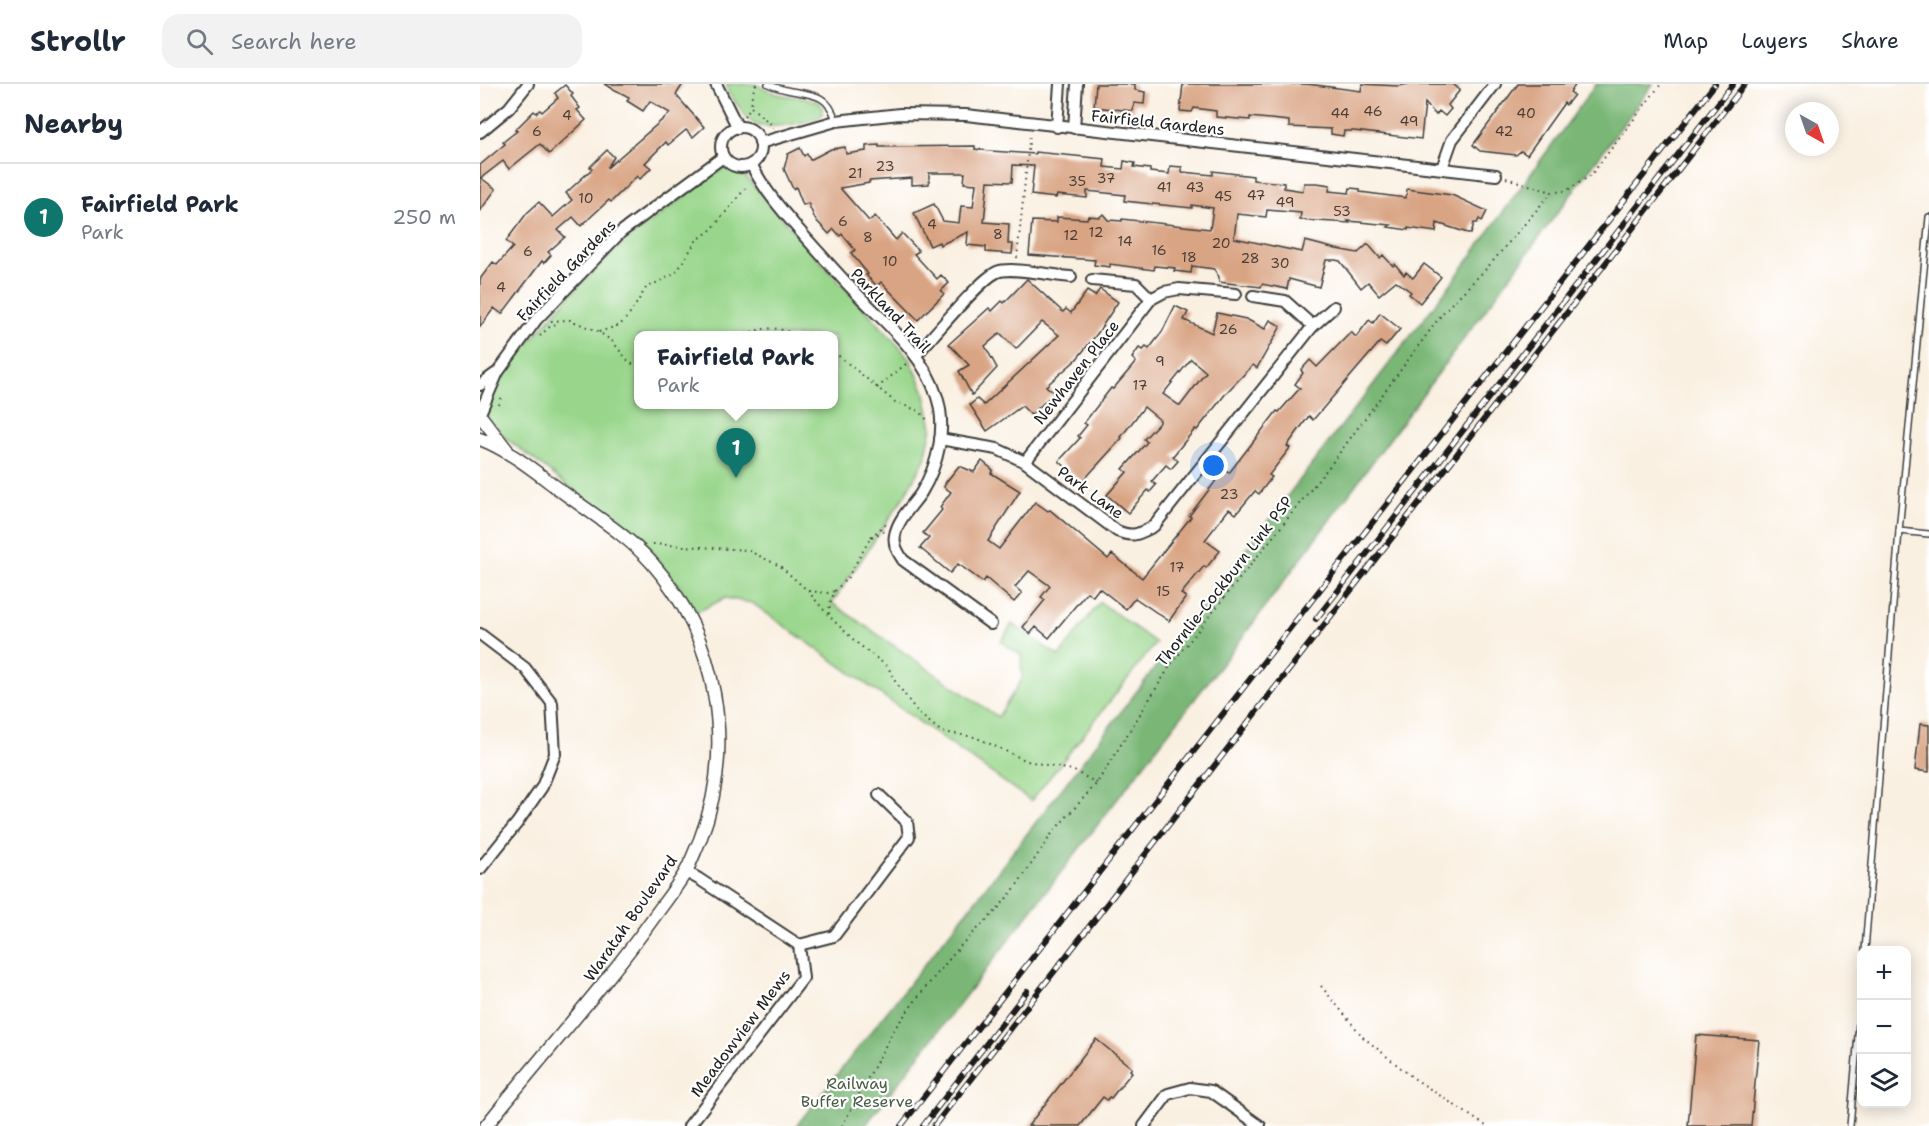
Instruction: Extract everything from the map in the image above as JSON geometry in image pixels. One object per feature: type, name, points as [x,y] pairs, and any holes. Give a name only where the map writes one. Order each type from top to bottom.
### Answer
[{"type":"street","points":[[480,132],[509,108],[528,84]]},
{"type":"street","points":[[716,84],[738,128]]},
{"type":"street","points":[[1057,127],[1060,84]]},
{"type":"street","points":[[1074,128],[1077,84]]},
{"type":"street","points":[[1442,168],[1452,140],[1495,84]]},
{"type":"street","name":"Fairfield Gardens","points":[[760,143],[836,121],[906,114],[966,115],[1496,175]]},
{"type":"street","points":[[738,128],[751,130],[760,143],[758,157],[751,164],[737,167],[723,157],[721,143],[726,134],[738,128]]},
{"type":"street","name":"Fairfield Gardens","points":[[481,417],[498,372],[536,320],[621,232],[723,157]]},
{"type":"street","name":"Parkland Trail","points":[[751,164],[774,201],[840,277],[916,355],[927,372],[937,398],[942,424],[940,439],[935,463],[926,482],[898,525]]},
{"type":"street","points":[[916,355],[978,287],[997,272],[1015,271],[1071,277]]},
{"type":"street","points":[[1092,280],[1136,285],[1151,299],[1164,292],[1179,290],[1236,294]]},
{"type":"street","points":[[1253,296],[1285,301],[1313,326]]},
{"type":"street","name":"Newhaven Place","points":[[1025,462],[1151,299]]},
{"type":"street","name":"Park Lane","points":[[940,439],[997,449],[1025,462],[1117,531],[1130,536],[1141,533],[1154,526],[1313,326],[1335,308]]},
{"type":"street","name":"Fairfield Gardens","points":[[480,385],[498,372]]},
{"type":"street","name":"Waratah Boulevard","points":[[481,417],[512,455]]},
{"type":"street","name":"Waratah Boulevard","points":[[480,439],[512,455],[618,532],[644,554],[665,579],[680,602],[710,669],[719,736],[719,759],[709,817],[686,872],[599,991],[486,1126]]},
{"type":"street","points":[[898,525],[894,538],[896,549],[903,560],[991,624]]},
{"type":"street","points":[[480,634],[525,668],[552,703],[555,754],[542,787],[480,869]]},
{"type":"street","points":[[686,872],[799,945],[834,936],[909,837],[907,822],[879,795]]},
{"type":"street","name":"Meadowview Mews","points":[[689,1126],[803,978],[799,945]]},
{"type":"street","points":[[1144,1126],[1168,1094],[1190,1088],[1210,1091],[1260,1126]]},
{"type":"lane","points":[[768,84],[784,89],[818,93],[827,99],[836,121]]},
{"type":"lane","points":[[1865,946],[1899,531],[1929,217]]},
{"type":"lane","points":[[1899,531],[1929,534]]},
{"type":"lane","points":[[1850,1126],[1861,1000]]},
{"type":"path","points":[[756,84],[752,94],[752,106],[772,125],[774,140]]},
{"type":"path","points":[[1496,175],[1552,192],[1566,191],[1591,175],[1661,84]]},
{"type":"path","points":[[1015,271],[1031,124]]},
{"type":"path","points":[[599,332],[620,325],[630,315],[646,288],[676,273],[696,241],[712,229],[745,187],[757,177]]},
{"type":"path","name":"Thornlie-Cockburn Link PSP","points":[[842,1126],[895,1028],[962,944],[1016,888],[1053,832],[1097,783],[1172,663],[1332,463],[1445,310],[1494,260],[1552,192]]},
{"type":"path","points":[[536,320],[570,320],[599,332],[612,341],[629,362],[634,364]]},
{"type":"path","points":[[539,336],[562,321]]},
{"type":"path","points":[[752,331],[762,327],[790,331]]},
{"type":"path","points":[[838,355],[895,402],[920,411],[928,419],[940,439]]},
{"type":"path","points":[[876,388],[916,355]]},
{"type":"path","points":[[499,405],[503,391]]},
{"type":"path","points":[[829,616],[830,603],[835,591],[849,578],[871,537],[898,525]]},
{"type":"path","points":[[653,544],[747,550],[780,566],[807,590],[829,616],[857,643],[888,667],[918,713],[942,732],[975,737],[1027,761],[1072,770],[1097,783]]},
{"type":"path","points":[[807,590],[827,593],[835,591]]},
{"type":"path","points":[[1321,986],[1363,1037],[1412,1077],[1485,1126]]},
{"type":"green space","points":[[727,84],[755,84],[777,94],[817,101],[822,106],[822,115],[790,125],[757,125],[748,119],[731,97]]},
{"type":"green space","name":"Railway Buffer Reserve","points":[[1596,84],[1653,84],[1245,634],[865,1126],[796,1126],[979,896],[1453,281]]},
{"type":"green space","points":[[724,167],[746,177],[910,359],[924,390],[932,427],[925,459],[903,498],[832,603],[998,717],[1022,679],[1021,655],[1001,642],[1012,624],[1059,656],[1100,602],[1156,643],[1031,801],[752,603],[725,598],[697,612],[651,550],[489,425],[482,398],[569,296],[625,241]]},
{"type":"building","points":[[604,84],[683,84],[676,95],[704,127],[693,137],[686,130],[668,145],[666,142],[645,163],[651,168],[640,179],[637,176],[611,202],[609,200],[581,226],[573,217],[558,230],[565,237],[548,252],[551,255],[544,263],[542,261],[502,314],[494,308],[480,327],[480,279],[493,262],[497,265],[513,247],[506,241],[527,213],[539,202],[553,217],[572,200],[566,193],[592,169],[590,167],[607,150],[614,157],[607,168],[670,113],[650,101],[643,111],[627,101],[629,97]]},
{"type":"building","points":[[1096,84],[1135,84],[1135,90],[1145,92],[1144,104],[1134,103],[1133,111],[1094,107]]},
{"type":"building","points":[[1183,84],[1307,84],[1361,91],[1362,84],[1398,86],[1453,84],[1460,90],[1448,105],[1451,109],[1445,116],[1439,111],[1436,115],[1425,103],[1421,139],[1354,131],[1344,131],[1343,136],[1331,134],[1331,129],[1289,127],[1289,121],[1250,117],[1250,120],[1216,117],[1216,111],[1194,108],[1192,112],[1180,111]]},
{"type":"building","points":[[1518,84],[1576,84],[1570,92],[1574,95],[1566,105],[1564,103],[1527,155],[1521,151],[1516,155],[1480,151],[1473,145]]},
{"type":"building","points":[[565,85],[580,108],[577,110],[586,120],[549,154],[540,144],[509,169],[503,161],[481,178],[496,189],[480,211],[480,165],[505,144],[503,142],[517,131],[515,130],[534,111],[542,112],[558,98],[555,93]]},
{"type":"building","points":[[879,145],[879,147],[975,146],[975,149],[990,151],[1035,154],[1035,152],[1105,159],[1104,167],[1123,169],[1124,161],[1135,163],[1134,167],[1150,169],[1150,172],[1169,174],[1170,166],[1182,167],[1182,172],[1213,175],[1213,171],[1253,176],[1253,180],[1284,183],[1284,188],[1303,191],[1304,183],[1317,183],[1330,185],[1329,191],[1349,193],[1350,188],[1360,189],[1360,192],[1406,198],[1407,189],[1452,195],[1487,211],[1482,221],[1479,219],[1477,223],[1474,223],[1471,234],[1437,223],[1436,232],[1348,221],[1350,223],[1300,220],[1301,213],[1267,210],[1266,217],[1237,214],[1234,238],[1302,252],[1305,241],[1358,253],[1368,244],[1380,258],[1383,255],[1404,275],[1406,272],[1413,278],[1424,264],[1441,277],[1420,303],[1409,294],[1411,292],[1396,281],[1379,295],[1368,282],[1361,288],[1340,261],[1335,260],[1326,260],[1319,287],[1289,279],[1287,289],[1262,284],[1261,287],[1219,282],[1214,269],[1192,266],[1191,273],[1174,271],[1175,268],[1155,266],[1154,270],[1110,264],[1110,267],[1094,265],[1095,260],[1029,255],[1032,221],[1057,222],[1057,217],[1087,219],[1088,216],[1100,217],[1103,214],[1108,220],[1122,221],[1122,219],[1210,229],[1213,208],[1124,201],[1125,195],[1087,191],[1087,198],[1031,195],[1034,166],[1013,165],[1012,182],[988,181],[984,222],[1009,224],[1008,244],[1013,244],[1012,254],[986,252],[986,247],[967,245],[968,232],[940,245],[939,242],[930,246],[914,213],[934,204],[943,221],[959,223],[961,206],[973,207],[976,184],[964,183],[965,173],[929,173],[929,184],[912,185],[912,178],[869,181],[869,183],[840,188],[869,221],[875,216],[896,240],[902,233],[919,251],[914,254],[937,279],[941,275],[949,283],[941,291],[944,294],[918,320],[881,282],[877,286],[866,275],[868,274],[851,253],[855,250],[842,234],[840,236],[834,229],[829,234],[815,219],[808,203],[803,205],[796,187],[793,189],[784,169],[788,154],[800,148],[804,156],[807,154],[810,160],[831,149],[845,147],[846,154],[866,151],[866,146]]},
{"type":"building","points":[[1027,279],[1063,312],[1066,309],[1071,313],[1087,291],[1095,296],[1100,289],[1118,302],[1076,360],[1046,386],[1054,393],[1031,415],[1022,406],[987,431],[970,405],[977,399],[984,405],[1059,335],[1042,322],[1016,349],[1000,333],[985,346],[997,368],[972,395],[959,371],[969,365],[949,344],[989,308],[992,311],[1002,301],[1004,303]]},
{"type":"building","points":[[1175,306],[1188,312],[1184,320],[1212,333],[1217,313],[1246,319],[1265,329],[1270,320],[1281,326],[1257,368],[1253,365],[1227,392],[1173,456],[1178,461],[1171,469],[1166,465],[1152,481],[1156,485],[1150,492],[1148,490],[1128,513],[1107,495],[1127,472],[1123,469],[1147,442],[1144,439],[1160,422],[1144,407],[1122,438],[1082,482],[1059,461],[1080,438],[1078,436],[1087,425],[1084,423],[1111,388],[1113,389],[1136,362],[1132,358],[1139,348],[1149,349],[1162,332]],"holes":[[[1191,359],[1206,372],[1180,406],[1163,394]]]},
{"type":"building","points":[[1380,313],[1400,329],[1386,346],[1380,342],[1313,420],[1309,416],[1287,446],[1290,448],[1269,475],[1272,477],[1259,494],[1255,491],[1236,514],[1229,509],[1205,540],[1220,551],[1181,594],[1186,597],[1169,621],[1135,598],[1126,609],[1099,588],[1093,596],[1087,592],[1049,638],[1036,627],[1030,634],[1023,627],[1045,600],[1041,597],[1050,586],[1029,571],[1015,587],[1022,593],[1014,602],[986,578],[983,582],[958,564],[950,573],[920,548],[929,538],[923,533],[942,510],[940,507],[951,492],[944,487],[946,482],[959,466],[974,472],[982,461],[993,470],[991,473],[1020,491],[988,541],[999,549],[1035,502],[1048,511],[1050,510],[1108,559],[1112,554],[1142,578],[1191,517],[1189,516],[1224,470],[1229,473],[1277,411],[1279,412],[1300,388],[1295,384],[1303,373],[1301,370],[1310,360],[1317,367],[1351,332],[1356,337],[1369,320],[1373,323]]},
{"type":"building","points":[[1920,724],[1929,725],[1929,772],[1915,770]]},
{"type":"building","points":[[1696,1035],[1759,1040],[1751,1126],[1688,1126]]},
{"type":"building","points":[[1096,1039],[1132,1068],[1130,1070],[1132,1072],[1111,1098],[1107,1100],[1103,1097],[1080,1126],[1028,1126]]},
{"type":"railway","points":[[901,1126],[1715,84]]},
{"type":"railway","points":[[1316,619],[1733,84]]},
{"type":"railway","points":[[934,1126],[1745,84]]},
{"type":"railway","points":[[923,1126],[1027,991]]},
{"type":"place","name":"Fairfield Park","points":[[736,478]]}]
